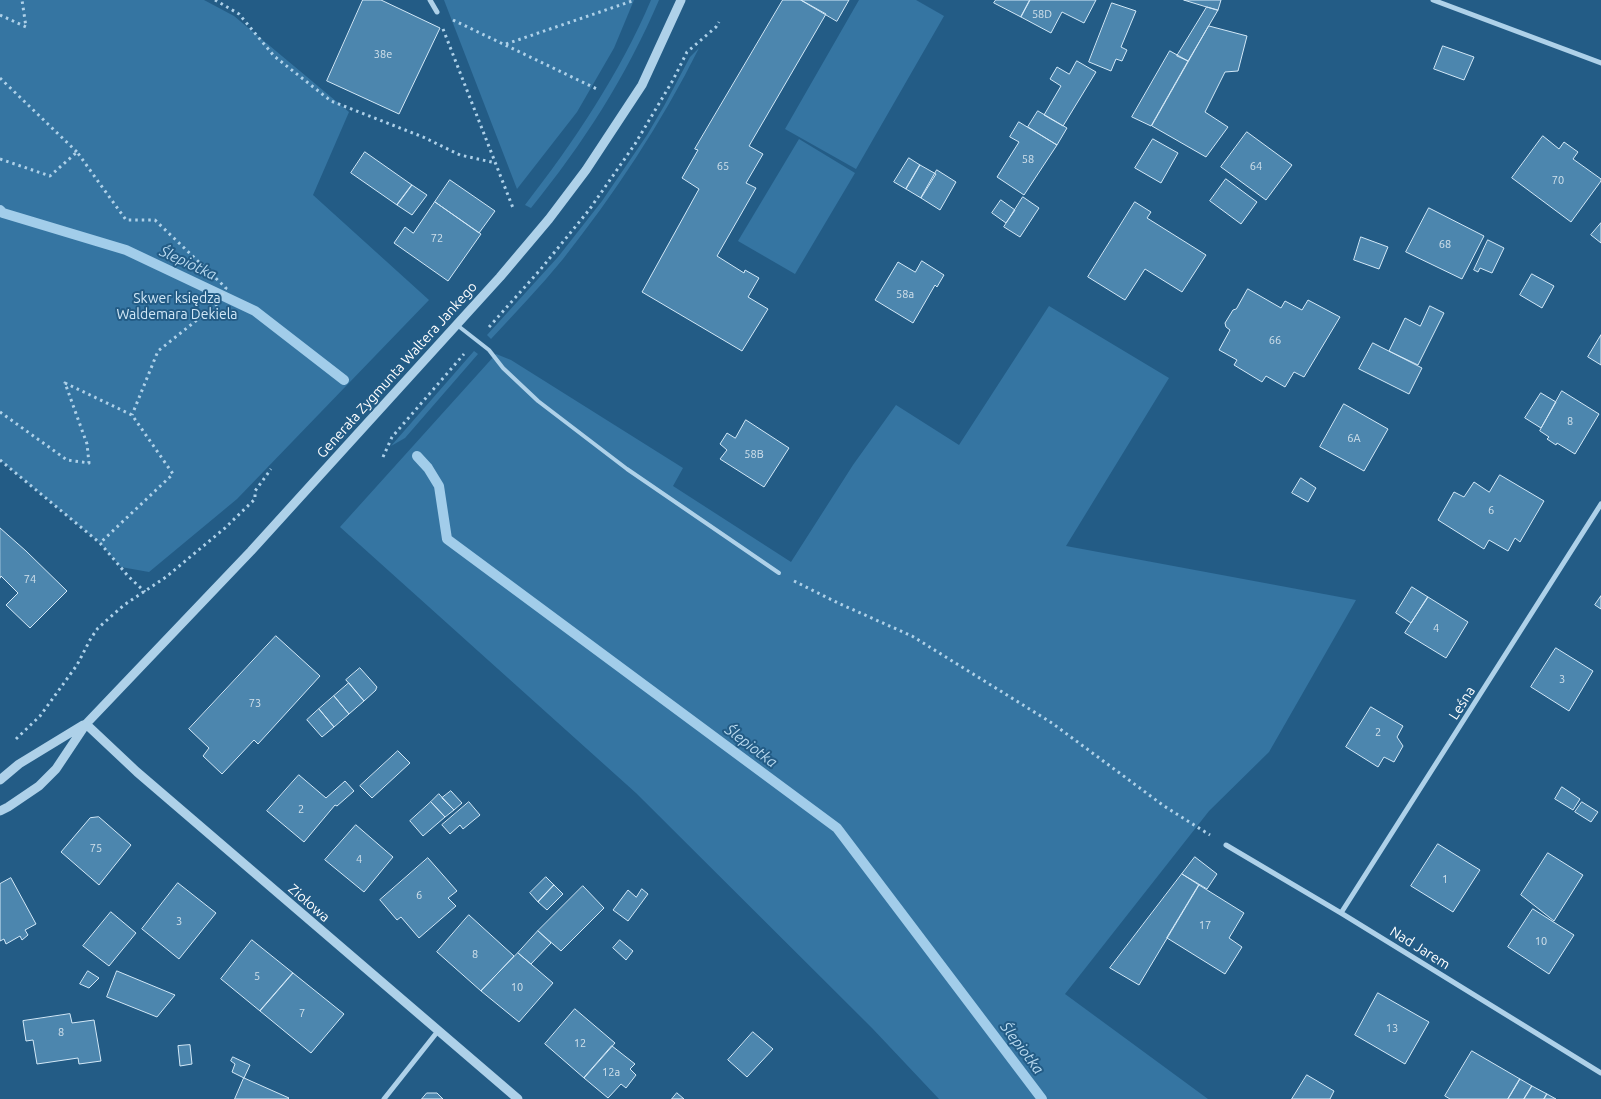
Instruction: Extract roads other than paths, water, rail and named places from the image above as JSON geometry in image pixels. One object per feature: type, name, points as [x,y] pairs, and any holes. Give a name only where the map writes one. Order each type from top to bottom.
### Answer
[{"type":"street","points":[[430,0],[437,12]]},
{"type":"street","name":"Generała Zygmunta Waltera Jankego","points":[[0,811],[38,786],[56,769],[86,724],[250,551],[456,325],[549,219],[586,170],[642,85],[681,0]]},
{"type":"street","points":[[1433,0],[1601,62]]},
{"type":"street","name":"Leśna","points":[[1341,913],[1601,504]]},
{"type":"street","name":"Generała Zygmunta Waltera Jankego","points":[[0,780],[19,764],[86,724]]},
{"type":"street","name":"Ziołowa","points":[[86,724],[144,778],[518,1099]]},
{"type":"street","name":"Nad Jarem","points":[[1226,845],[1341,913],[1601,1073]]},
{"type":"street","points":[[384,1099],[438,1031]]},
{"type":"lane","points":[[456,325],[489,350],[502,368],[545,406],[627,469],[779,573]]},
{"type":"waterway","name":"Ślepiotka","points":[[0,210],[3,213],[126,250],[255,311],[344,380]]},
{"type":"waterway","name":"Ślepiotka","points":[[417,456],[428,468],[439,486],[447,539],[837,828],[1042,1099]]},
{"type":"park label","name":"Skwer księdza Waldemara Dekiela","points":[[177,306]]}]
